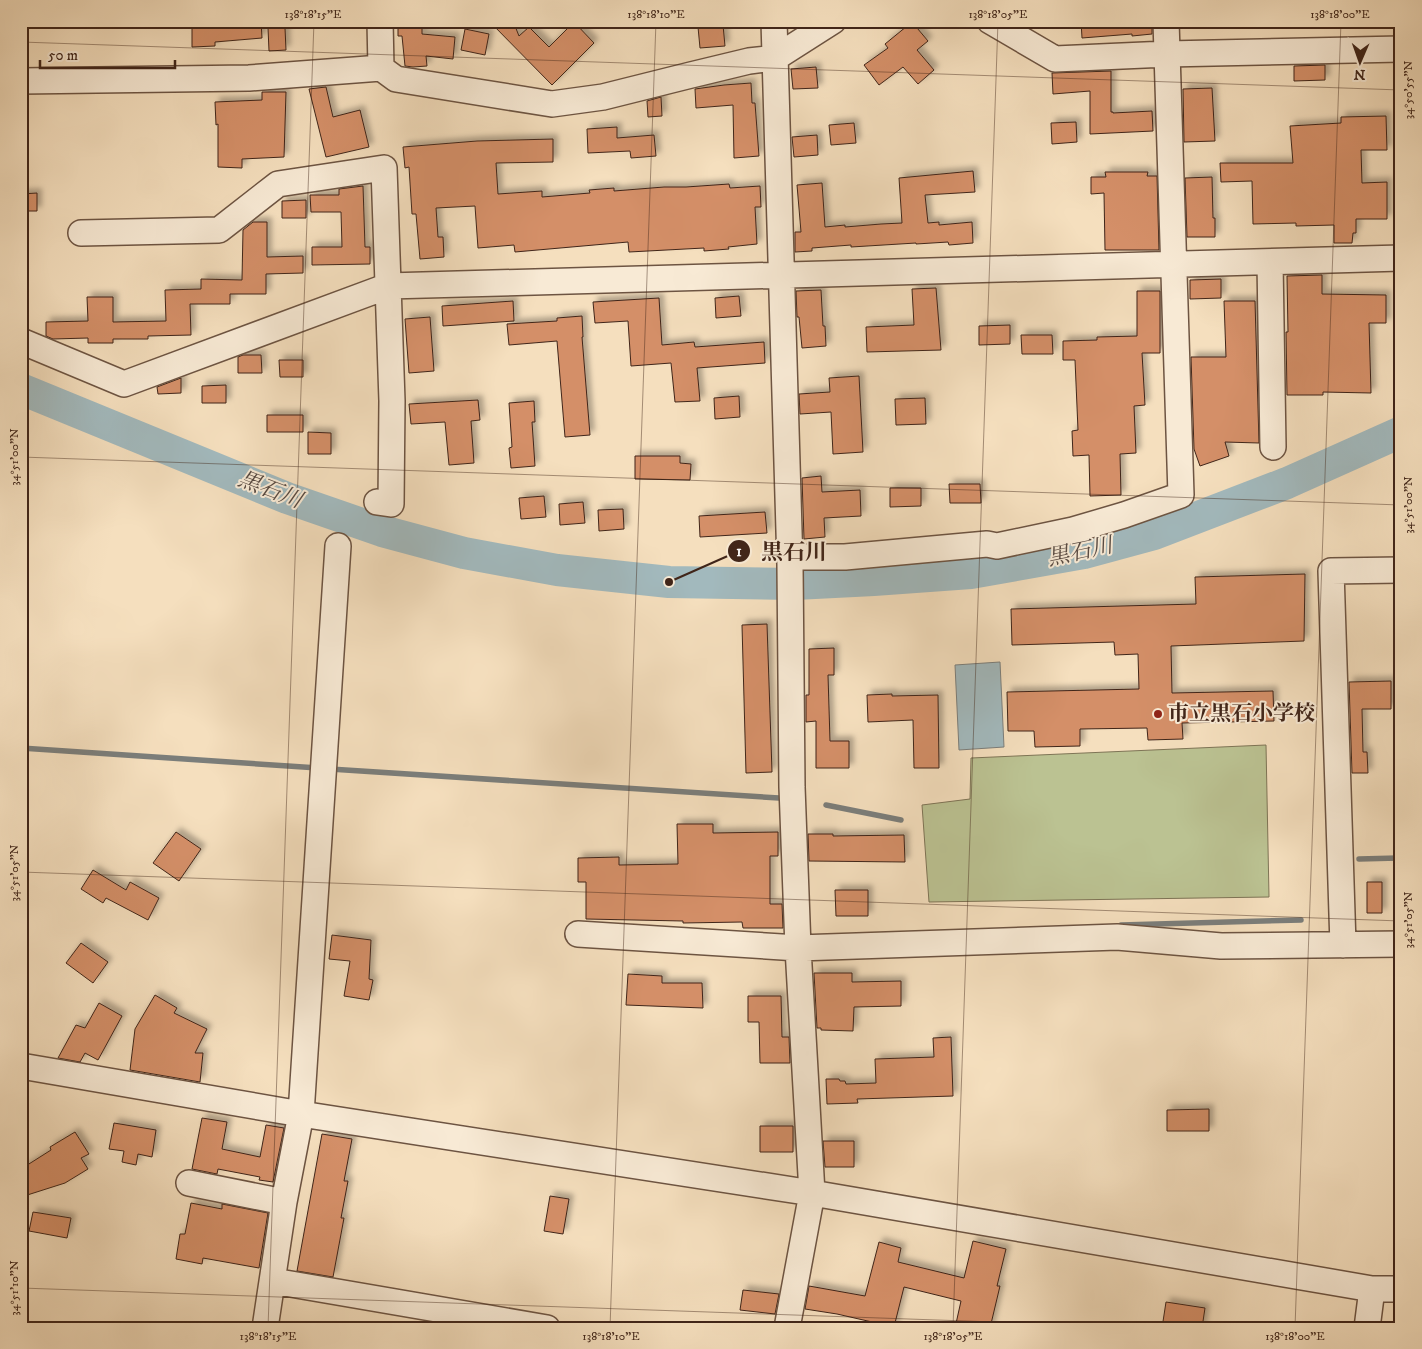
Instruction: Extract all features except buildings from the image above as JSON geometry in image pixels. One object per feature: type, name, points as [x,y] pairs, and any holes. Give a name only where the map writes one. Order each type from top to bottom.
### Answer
[{"type":"street","points":[[380,21],[381,68]]},
{"type":"street","points":[[774,21],[790,561],[792,787],[798,948],[812,1193],[787,1328]]},
{"type":"street","points":[[21,81],[249,78],[381,68],[396,79],[552,104],[603,97],[701,72],[775,58],[833,21]]},
{"type":"street","points":[[990,21],[1055,59],[1166,54],[1401,49]]},
{"type":"street","points":[[790,561],[987,544],[998,546],[1074,530],[1181,495],[1166,21]]},
{"type":"street","points":[[81,233],[219,230],[278,184],[384,168],[392,401],[390,504],[377,502]]},
{"type":"street","points":[[21,341],[124,384],[388,286],[1401,258]]},
{"type":"street","points":[[1270,262],[1273,447]]},
{"type":"street","points":[[265,1328],[284,1202],[301,1114],[338,546]]},
{"type":"street","points":[[1343,945],[1331,571],[1401,570]]},
{"type":"street","points":[[578,934],[798,948],[1117,937],[1221,946],[1401,944]]},
{"type":"street","points":[[21,1066],[301,1114],[812,1193],[1372,1289],[1401,1289]]},
{"type":"street","points":[[189,1183],[284,1202]]},
{"type":"street","points":[[273,1281],[547,1328]]},
{"type":"street","points":[[1367,1328],[1372,1289]]},
{"type":"green space","points":[[1266,745],[1269,897],[929,902],[922,805],[970,799],[971,758]]},
{"type":"water","points":[[1000,662],[1004,747],[959,750],[955,665]]},
{"type":"waterway","name":"黒石川","points":[[21,389],[287,498],[382,531],[464,553],[557,570],[669,582],[795,584],[874,580],[971,573],[1084,553],[1154,534],[1287,483],[1401,432]]},
{"type":"waterway","points":[[21,748],[318,768]]},
{"type":"waterway","points":[[330,769],[779,798]]},
{"type":"waterway","points":[[826,805],[901,820]]},
{"type":"waterway","points":[[1359,859],[1398,858]]},
{"type":"waterway","points":[[1121,925],[1301,920]]},
{"type":"place","name":"黒石川","points":[[669,582]]},
{"type":"place","name":"市立黒石小学校","points":[[1158,714]]}]
